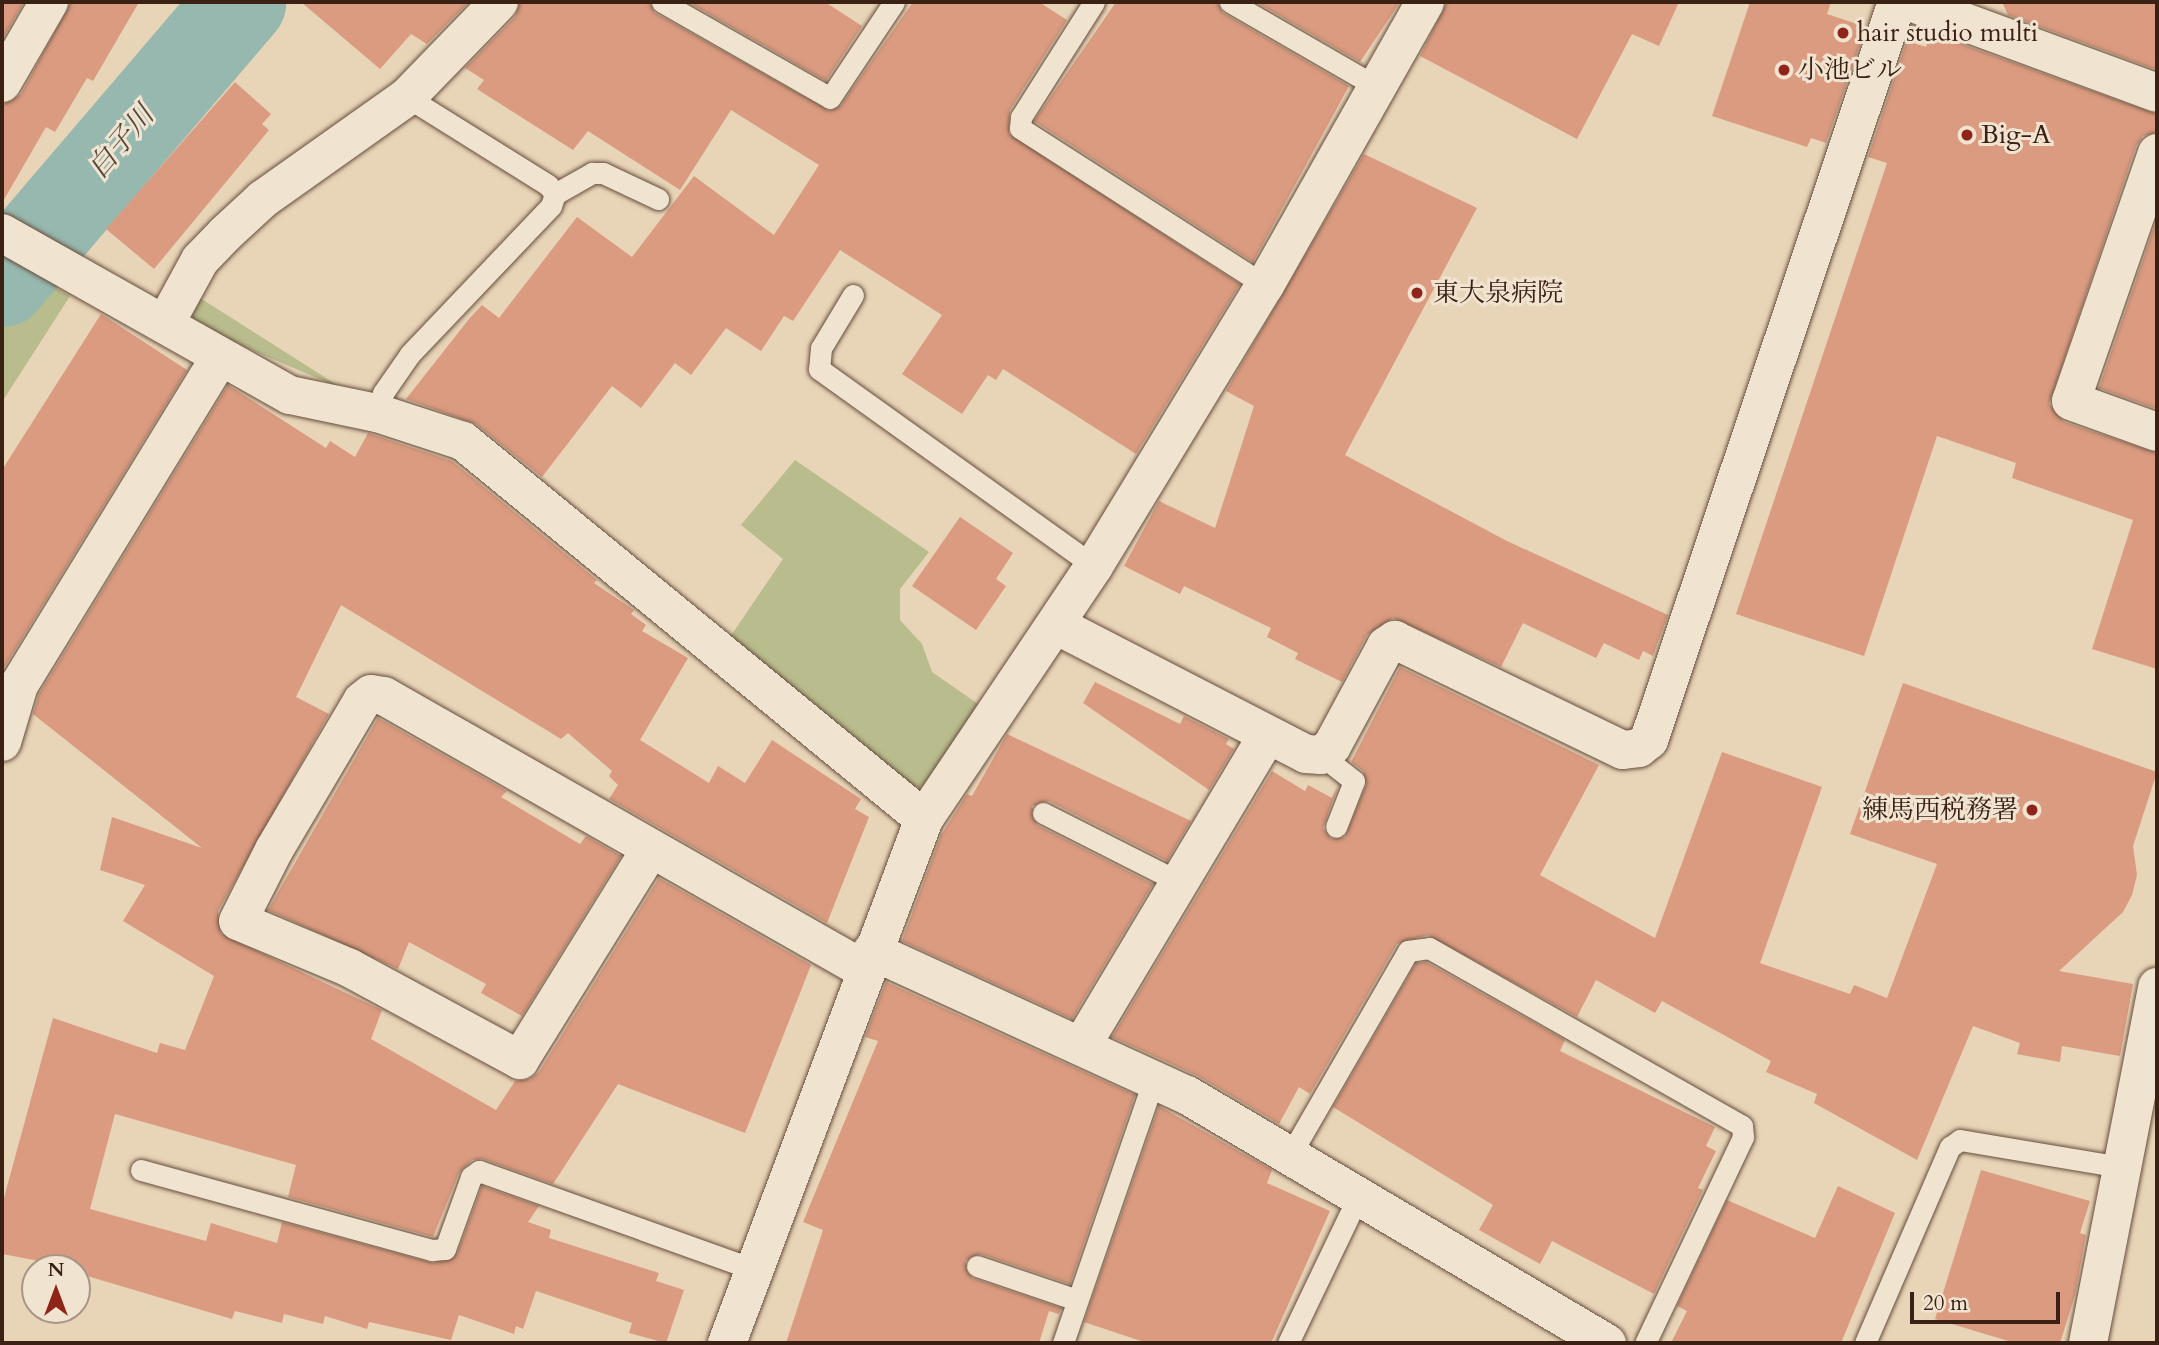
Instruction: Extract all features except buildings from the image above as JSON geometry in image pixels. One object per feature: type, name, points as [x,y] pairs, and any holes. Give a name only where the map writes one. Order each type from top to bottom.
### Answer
[{"type":"street","points":[[2,83],[49,2]]},
{"type":"street","points":[[165,324],[200,260],[225,234],[262,199],[407,97],[499,2]]},
{"type":"street","points":[[727,1343],[752,1269],[868,960],[924,819],[1094,566],[1265,285],[1379,88],[1425,2]]},
{"type":"street","points":[[1056,625],[1267,736],[1321,755],[1332,746],[1395,640],[1623,750],[1649,740],[1898,2]]},
{"type":"street","points":[[1910,2],[1965,11],[2157,93]]},
{"type":"street","points":[[2157,153],[2147,217],[2071,401],[2157,432]]},
{"type":"street","points":[[2,233],[165,324],[219,359],[298,399],[377,413],[477,450],[924,819]]},
{"type":"street","points":[[2,742],[19,685],[219,359]]},
{"type":"street","points":[[650,850],[520,1060],[350,968],[238,921],[238,912],[362,701],[371,694],[384,696],[650,850],[868,960],[1082,1045],[1154,1079],[1607,1343]]},
{"type":"street","points":[[1082,1045],[1267,736]]},
{"type":"street","points":[[2088,1343],[2157,987]]},
{"type":"lane","points":[[662,2],[830,98],[894,2]]},
{"type":"lane","points":[[1094,2],[1021,117],[1020,128],[1265,285]]},
{"type":"lane","points":[[1230,2],[1379,88]]},
{"type":"lane","points":[[407,97],[548,185],[555,194]]},
{"type":"lane","points":[[377,413],[383,393],[410,354],[551,206],[555,194],[592,173],[603,173],[658,199]]},
{"type":"lane","points":[[853,295],[821,348],[819,369],[1094,566]]},
{"type":"lane","points":[[1321,755],[1354,782],[1336,827]]},
{"type":"lane","points":[[1043,813],[1179,882]]},
{"type":"lane","points":[[1289,1157],[1408,951],[1429,948],[1742,1126],[1743,1137],[1645,1343]]},
{"type":"lane","points":[[1062,1343],[1154,1079]]},
{"type":"lane","points":[[1865,1343],[1950,1147],[1960,1140],[2122,1167]]},
{"type":"lane","points":[[142,1170],[432,1250],[444,1249],[471,1177],[479,1171],[752,1269]]},
{"type":"lane","points":[[1288,1343],[1358,1197]]},
{"type":"lane","points":[[977,1266],[1077,1300]]},
{"type":"green space","points":[[2,257],[70,296],[2,402]]},
{"type":"green space","points":[[200,298],[345,390],[189,323]]},
{"type":"green space","points":[[795,460],[929,552],[900,589],[900,620],[922,644],[932,672],[981,706],[926,787],[903,786],[730,637],[783,559],[741,525]]},
{"type":"waterway","name":"白子川","points":[[2,281],[240,2]]},
{"type":"place","name":"hair studio multi","points":[[1843,33]]},
{"type":"place","name":"小池ビル","points":[[1784,70]]},
{"type":"place","name":"Big-A","points":[[1967,135]]},
{"type":"place","name":"東大泉病院","points":[[1417,293]]},
{"type":"place","name":"練馬西税務署","points":[[2032,810]]}]
